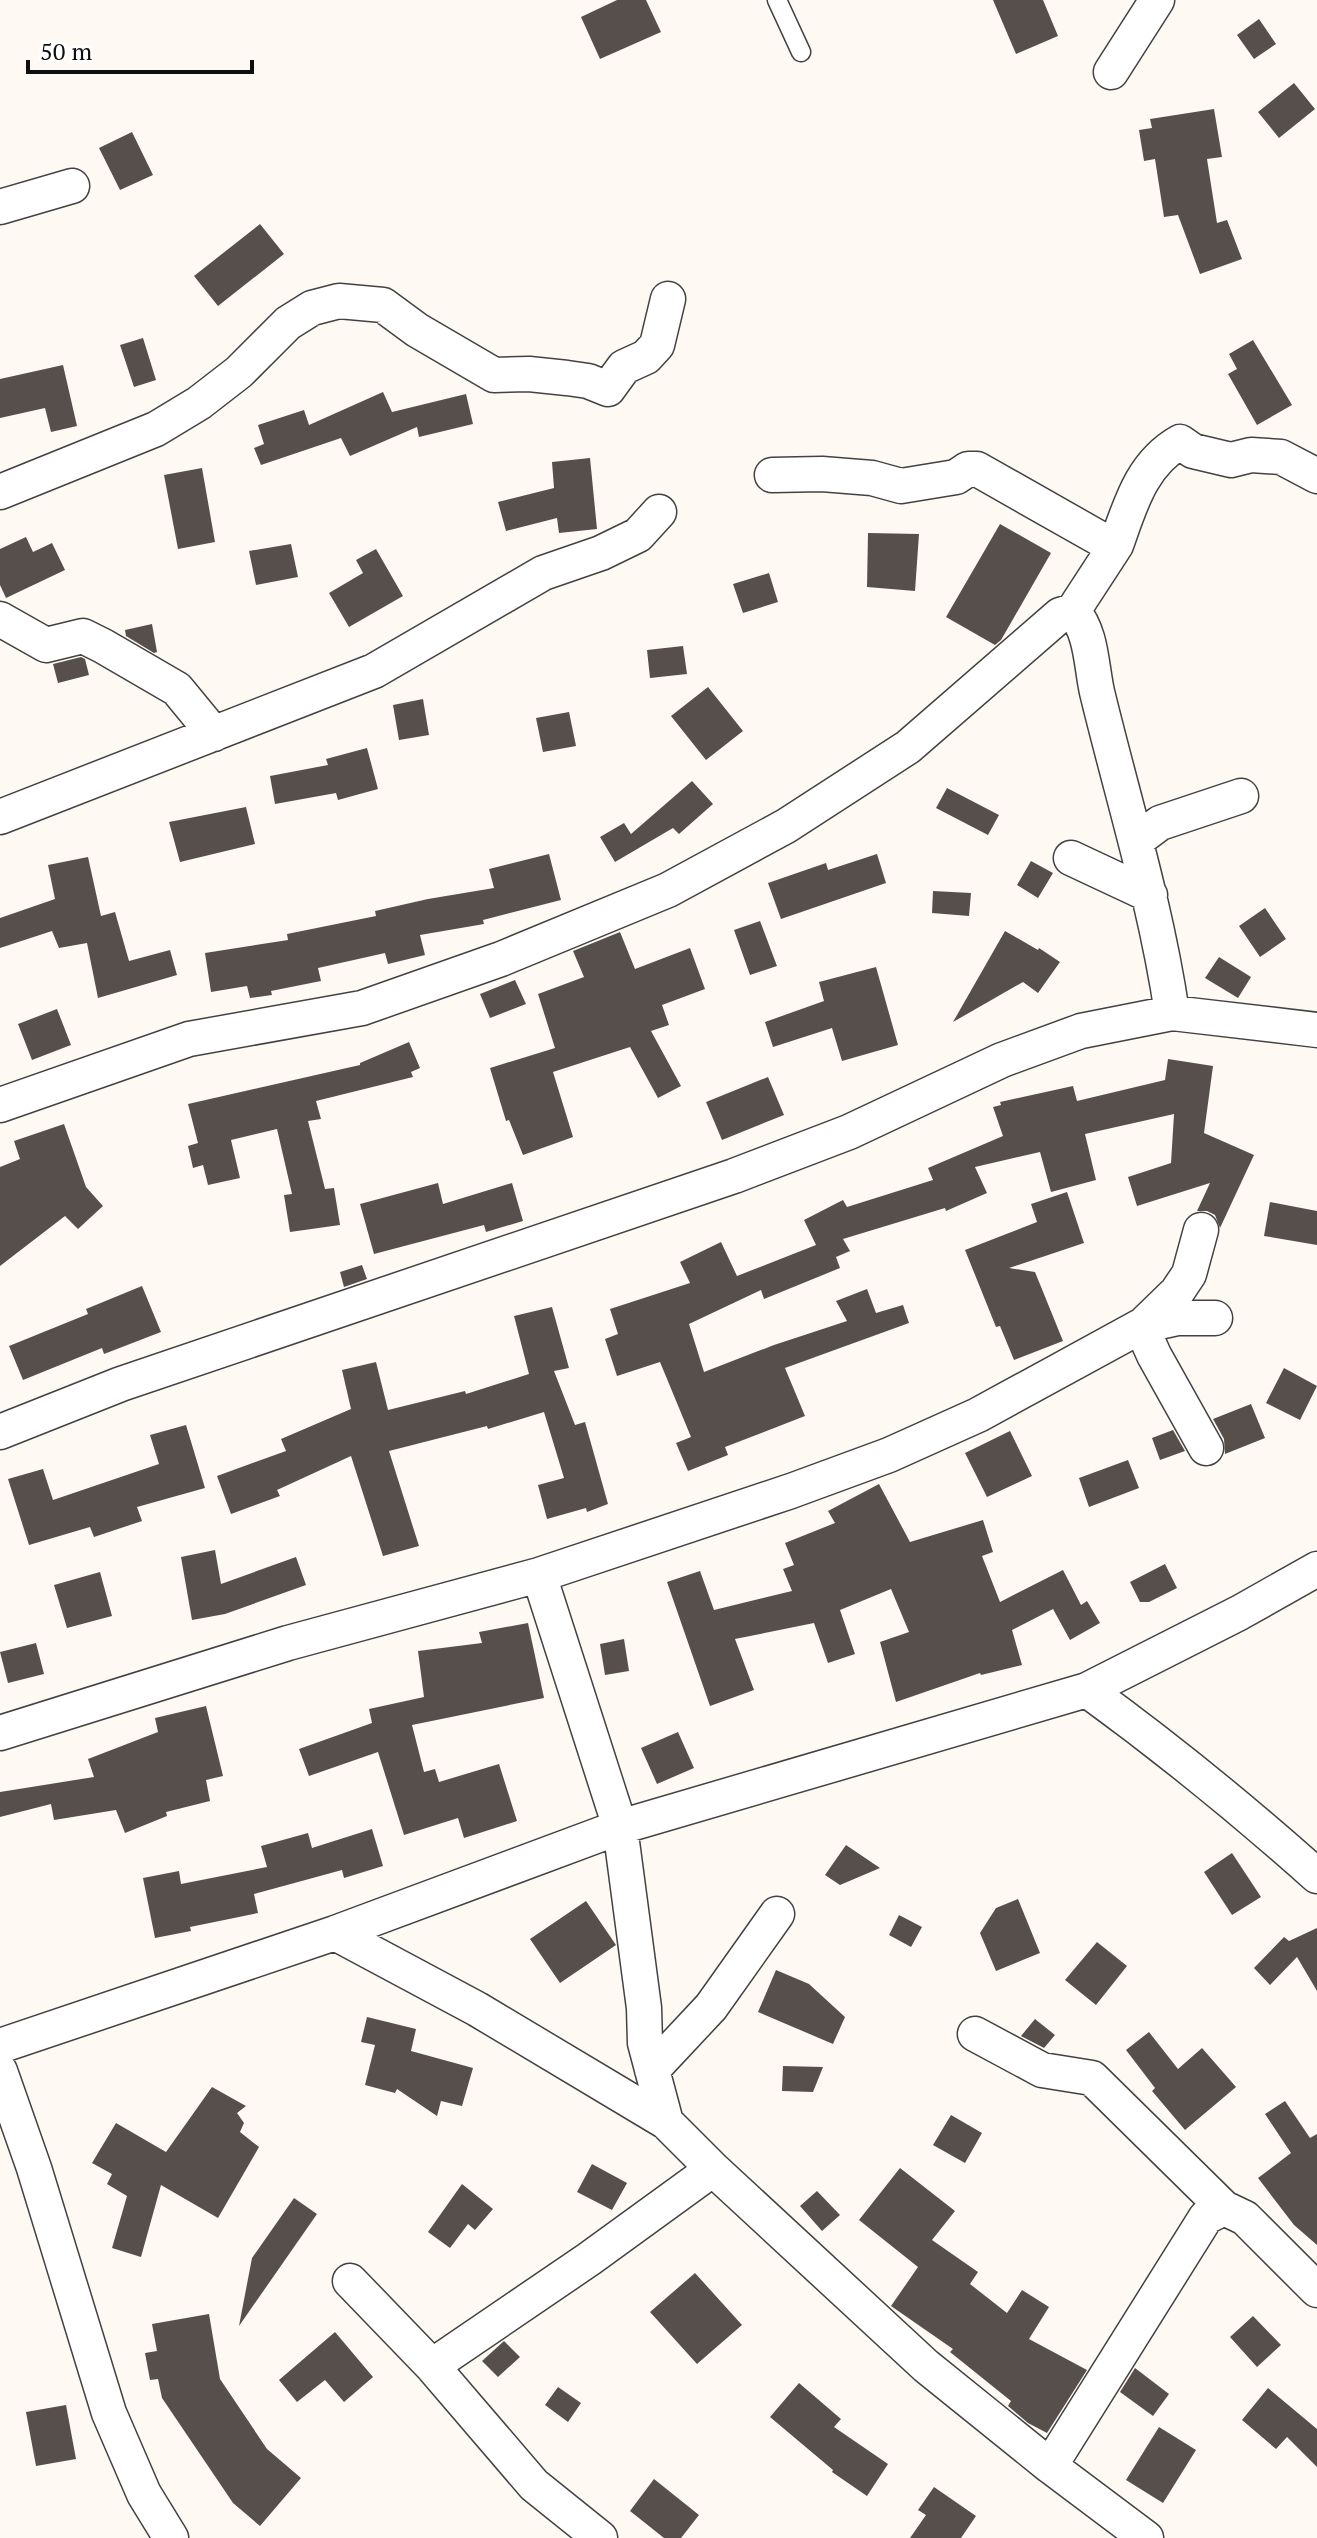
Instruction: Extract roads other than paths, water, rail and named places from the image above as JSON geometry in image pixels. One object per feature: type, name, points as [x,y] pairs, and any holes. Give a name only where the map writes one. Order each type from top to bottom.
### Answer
[{"type":"street","points":[[1111,72],[1157,0]]},
{"type":"street","points":[[0,207],[72,186]]},
{"type":"street","points":[[0,492],[156,429],[199,403],[239,372],[288,323],[312,308],[339,301],[383,305],[417,330],[494,375],[529,374],[567,378],[588,381],[608,389],[624,367],[646,357],[657,345],[668,299]]},
{"type":"street","points":[[0,1105],[189,1039],[362,1008],[501,959],[668,890],[786,826],[908,747],[1060,615],[1073,611],[1116,545],[1142,479],[1169,448],[1180,442],[1193,451],[1231,460],[1251,455],[1281,457],[1317,476]]},
{"type":"street","points":[[772,475],[822,474],[872,478],[901,486],[956,477],[968,469],[977,469],[1116,545]]},
{"type":"street","points":[[0,817],[374,671],[543,573],[601,553],[638,535],[659,512]]},
{"type":"street","points":[[1073,611],[1082,621],[1087,639],[1097,690],[1150,895],[1172,1013]]},
{"type":"street","points":[[0,619],[46,645],[83,636],[103,646],[177,689],[214,734]]},
{"type":"street","points":[[1136,841],[1160,823],[1241,796]]},
{"type":"street","points":[[1071,858],[1150,895]]},
{"type":"street","points":[[0,1432],[121,1384],[734,1176],[849,1132],[1002,1060],[1081,1031],[1172,1013],[1317,1030]]},
{"type":"street","points":[[0,1733],[288,1643],[539,1575],[889,1455],[978,1415],[1141,1326],[1177,1292],[1189,1274],[1201,1230]]},
{"type":"street","points":[[1141,1326],[1178,1318],[1215,1318]]},
{"type":"street","points":[[1141,1326],[1206,1448]]},
{"type":"street","points":[[0,2046],[335,1933],[620,1827],[1087,1690],[1239,1613],[1317,1569]]},
{"type":"street","points":[[539,1575],[620,1827],[644,2008],[645,2043],[666,2122]]},
{"type":"street","points":[[1087,1690],[1171,1752],[1317,1876]]},
{"type":"street","points":[[652,2070],[711,2007],[777,1914]]},
{"type":"street","points":[[335,1933],[477,2009],[666,2122],[926,2366],[1050,2466],[1146,2538]]},
{"type":"street","points":[[975,2034],[1042,2070],[1092,2078],[1224,2208],[1245,2218],[1317,2290]]},
{"type":"street","points":[[0,2071],[34,2168],[109,2413],[144,2494],[171,2538]]},
{"type":"street","points":[[432,2366],[589,2259],[713,2169]]},
{"type":"street","points":[[1050,2466],[1206,2217],[1224,2208]]},
{"type":"street","points":[[350,2281],[432,2366],[534,2485],[600,2538]]},
{"type":"lane","points":[[777,0],[801,52]]}]
